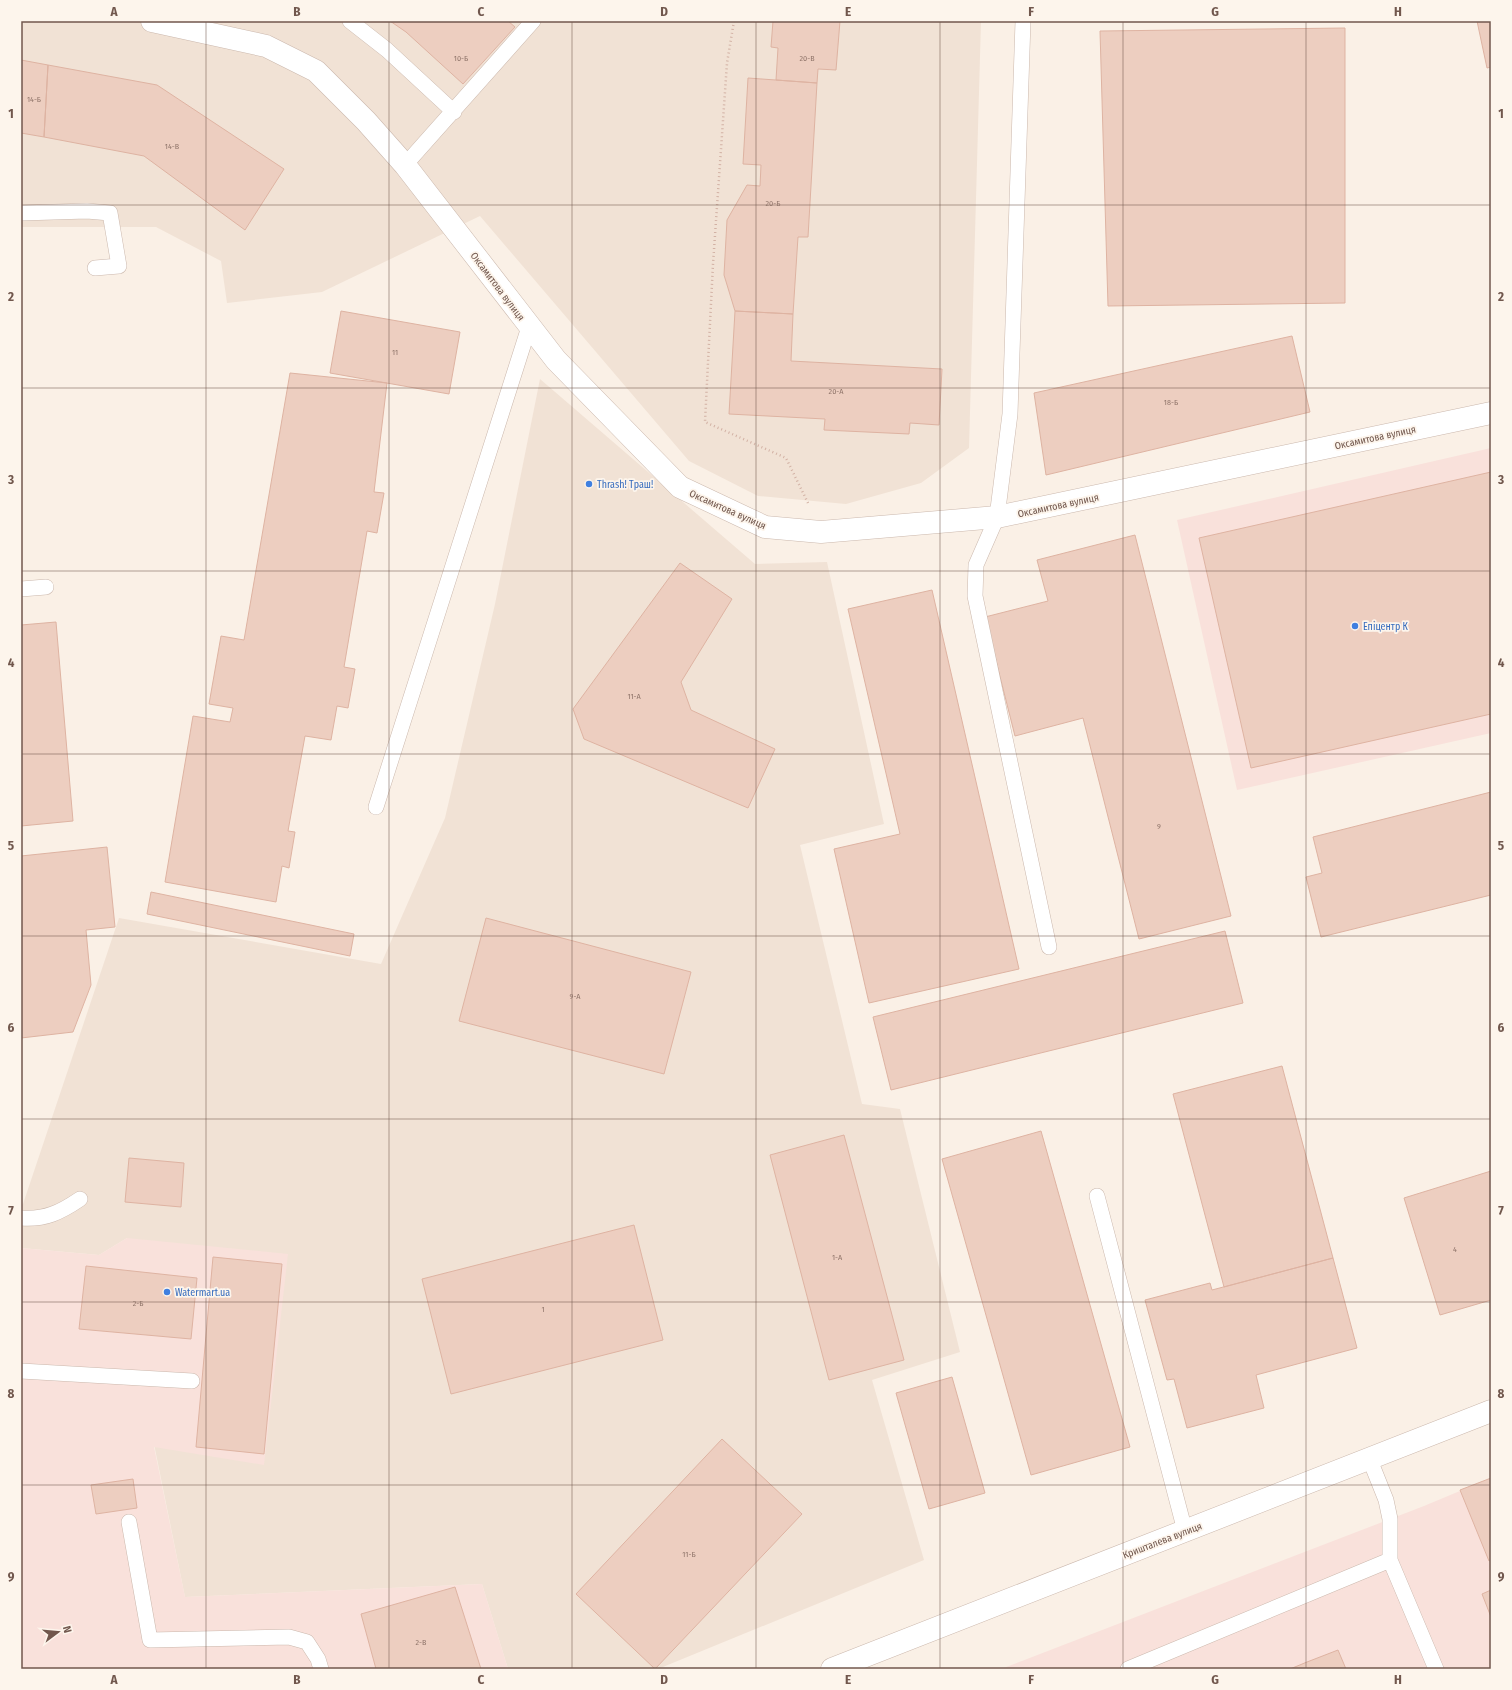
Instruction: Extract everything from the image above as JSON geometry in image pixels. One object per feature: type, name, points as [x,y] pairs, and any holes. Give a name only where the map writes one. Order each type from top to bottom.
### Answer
[{"type":"street","name":"Оксамитова вулиця","points":[[152,21],[266,46],[316,71],[366,121],[406,165],[435,201],[529,327],[556,360],[680,487],[765,527],[821,532],[997,517],[1491,413]]},
{"type":"street","name":"Кришталева вулиця","points":[[832,1669],[1370,1460],[1491,1411]]},
{"type":"lane","points":[[350,21],[387,50],[454,112]]},
{"type":"lane","points":[[406,165],[533,21]]},
{"type":"lane","points":[[1023,21],[1010,414],[997,517],[976,565],[975,596],[1049,947]]},
{"type":"lane","points":[[21,213],[110,213],[119,266],[95,268]]},
{"type":"lane","points":[[376,807],[529,327]]},
{"type":"lane","points":[[21,589],[46,587]]},
{"type":"lane","points":[[1097,1196],[1185,1531]]},
{"type":"lane","points":[[21,1218],[46,1216],[64,1210],[80,1199]]},
{"type":"lane","points":[[21,1371],[192,1382]]},
{"type":"lane","points":[[1370,1460],[1386,1500],[1390,1519],[1390,1560],[1436,1669]]},
{"type":"lane","points":[[129,1522],[150,1640],[289,1637],[307,1642],[318,1659],[321,1669]]},
{"type":"lane","points":[[1128,1669],[1390,1560]]},
{"type":"path","points":[[734,21],[726,71],[713,264],[705,422],[786,458],[821,532]]},
{"type":"shaded area","points":[[21,21],[981,21],[969,448],[921,483],[846,504],[758,496],[689,461],[480,216],[322,292],[227,303],[221,261],[156,227],[21,227]]},
{"type":"shaded area","points":[[540,379],[755,564],[827,562],[884,824],[800,845],[862,1104],[900,1109],[960,1352],[872,1380],[924,1560],[658,1669],[508,1669],[482,1584],[185,1597],[154,1444],[127,1238],[99,1255],[21,1248],[21,1205],[23,1204],[119,918],[381,964],[445,818],[495,604]]},
{"type":"shaded area","name":"Епіцентр К","points":[[1491,448],[1491,733],[1237,790],[1177,520]]},
{"type":"shaded area","points":[[127,1238],[288,1254],[264,1465],[154,1447],[185,1597],[482,1584],[508,1669],[21,1669],[21,1248],[99,1255]]},
{"type":"shaded area","points":[[1491,1478],[1491,1669],[1001,1669],[1424,1506]]},
{"type":"building","points":[[390,21],[508,21],[515,27],[463,84],[406,32]]},
{"type":"building","points":[[773,21],[840,21],[836,70],[818,69],[817,83],[776,80],[778,48],[771,47]]},
{"type":"building","points":[[1477,21],[1491,21],[1491,67],[1487,68]]},
{"type":"building","points":[[1345,28],[1345,303],[1108,306],[1100,31]]},
{"type":"building","points":[[21,60],[48,65],[44,137],[21,133]]},
{"type":"building","points":[[48,65],[157,85],[284,169],[245,230],[144,156],[44,137]]},
{"type":"building","points":[[748,78],[817,83],[808,237],[798,237],[793,314],[735,311],[724,275],[727,220],[747,185],[760,186],[761,165],[743,164]]},
{"type":"building","points":[[341,311],[460,332],[449,394],[330,373]]},
{"type":"building","points":[[735,311],[793,314],[791,361],[942,369],[939,425],[910,423],[909,434],[824,430],[825,419],[729,414]]},
{"type":"building","points":[[1292,336],[1310,412],[1046,475],[1034,393]]},
{"type":"building","points":[[290,373],[387,383],[374,492],[384,493],[377,533],[367,531],[344,667],[355,669],[348,708],[337,706],[331,740],[305,736],[288,831],[295,832],[289,868],[282,866],[276,902],[165,882],[193,716],[230,722],[233,708],[209,704],[221,636],[244,640]]},
{"type":"building","name":"Епіцентр К","points":[[1491,472],[1491,714],[1251,768],[1199,538]]},
{"type":"building","points":[[1135,535],[1231,916],[1139,939],[1083,718],[1015,736],[985,617],[1048,601],[1037,560]]},
{"type":"building","points":[[680,563],[732,599],[681,682],[691,710],[775,749],[748,808],[584,739],[573,709]]},
{"type":"building","points":[[932,590],[1019,969],[869,1003],[834,849],[900,834],[848,609]]},
{"type":"building","points":[[56,622],[73,821],[21,826],[21,625]]},
{"type":"building","points":[[1491,792],[1491,895],[1321,937],[1306,877],[1322,873],[1313,837]]},
{"type":"building","points":[[107,847],[115,927],[86,930],[91,985],[73,1032],[21,1038],[21,856]]},
{"type":"building","points":[[151,892],[354,934],[350,956],[147,914]]},
{"type":"building","points":[[486,918],[691,972],[664,1074],[459,1021]]},
{"type":"building","points":[[1225,931],[1243,1003],[891,1090],[873,1017]]},
{"type":"building","points":[[1282,1066],[1333,1258],[1224,1287],[1173,1094]]},
{"type":"building","points":[[1041,1131],[1130,1447],[1031,1475],[942,1159]]},
{"type":"building","points":[[844,1135],[904,1360],[829,1380],[770,1155]]},
{"type":"building","points":[[129,1158],[184,1163],[181,1207],[125,1202]]},
{"type":"building","points":[[1491,1171],[1491,1300],[1440,1315],[1404,1198]]},
{"type":"building","points":[[634,1225],[663,1340],[451,1394],[422,1279]]},
{"type":"building","points":[[213,1257],[282,1264],[264,1454],[196,1447]]},
{"type":"building","points":[[1333,1258],[1357,1348],[1256,1375],[1264,1408],[1187,1428],[1174,1379],[1167,1380],[1145,1300],[1210,1283],[1212,1290]]},
{"type":"building","points":[[86,1266],[197,1278],[191,1339],[79,1329]]},
{"type":"building","points":[[952,1377],[985,1493],[929,1509],[896,1393]]},
{"type":"building","points":[[722,1439],[802,1514],[655,1669],[576,1594]]},
{"type":"building","points":[[1491,1478],[1491,1560],[1489,1561],[1460,1490]]},
{"type":"building","points":[[133,1479],[137,1508],[96,1514],[91,1485]]},
{"type":"building","points":[[455,1587],[481,1669],[376,1669],[361,1614]]},
{"type":"building","points":[[1491,1590],[1491,1617],[1482,1594]]},
{"type":"building","points":[[1338,1650],[1346,1669],[1290,1669],[1307,1662]]},
{"type":"place","name":"Thrash! Траш!","points":[[589,484]]},
{"type":"place","name":"Епіцентр К","points":[[1355,626]]},
{"type":"place","name":"Watermart.ua","points":[[167,1292]]}]
